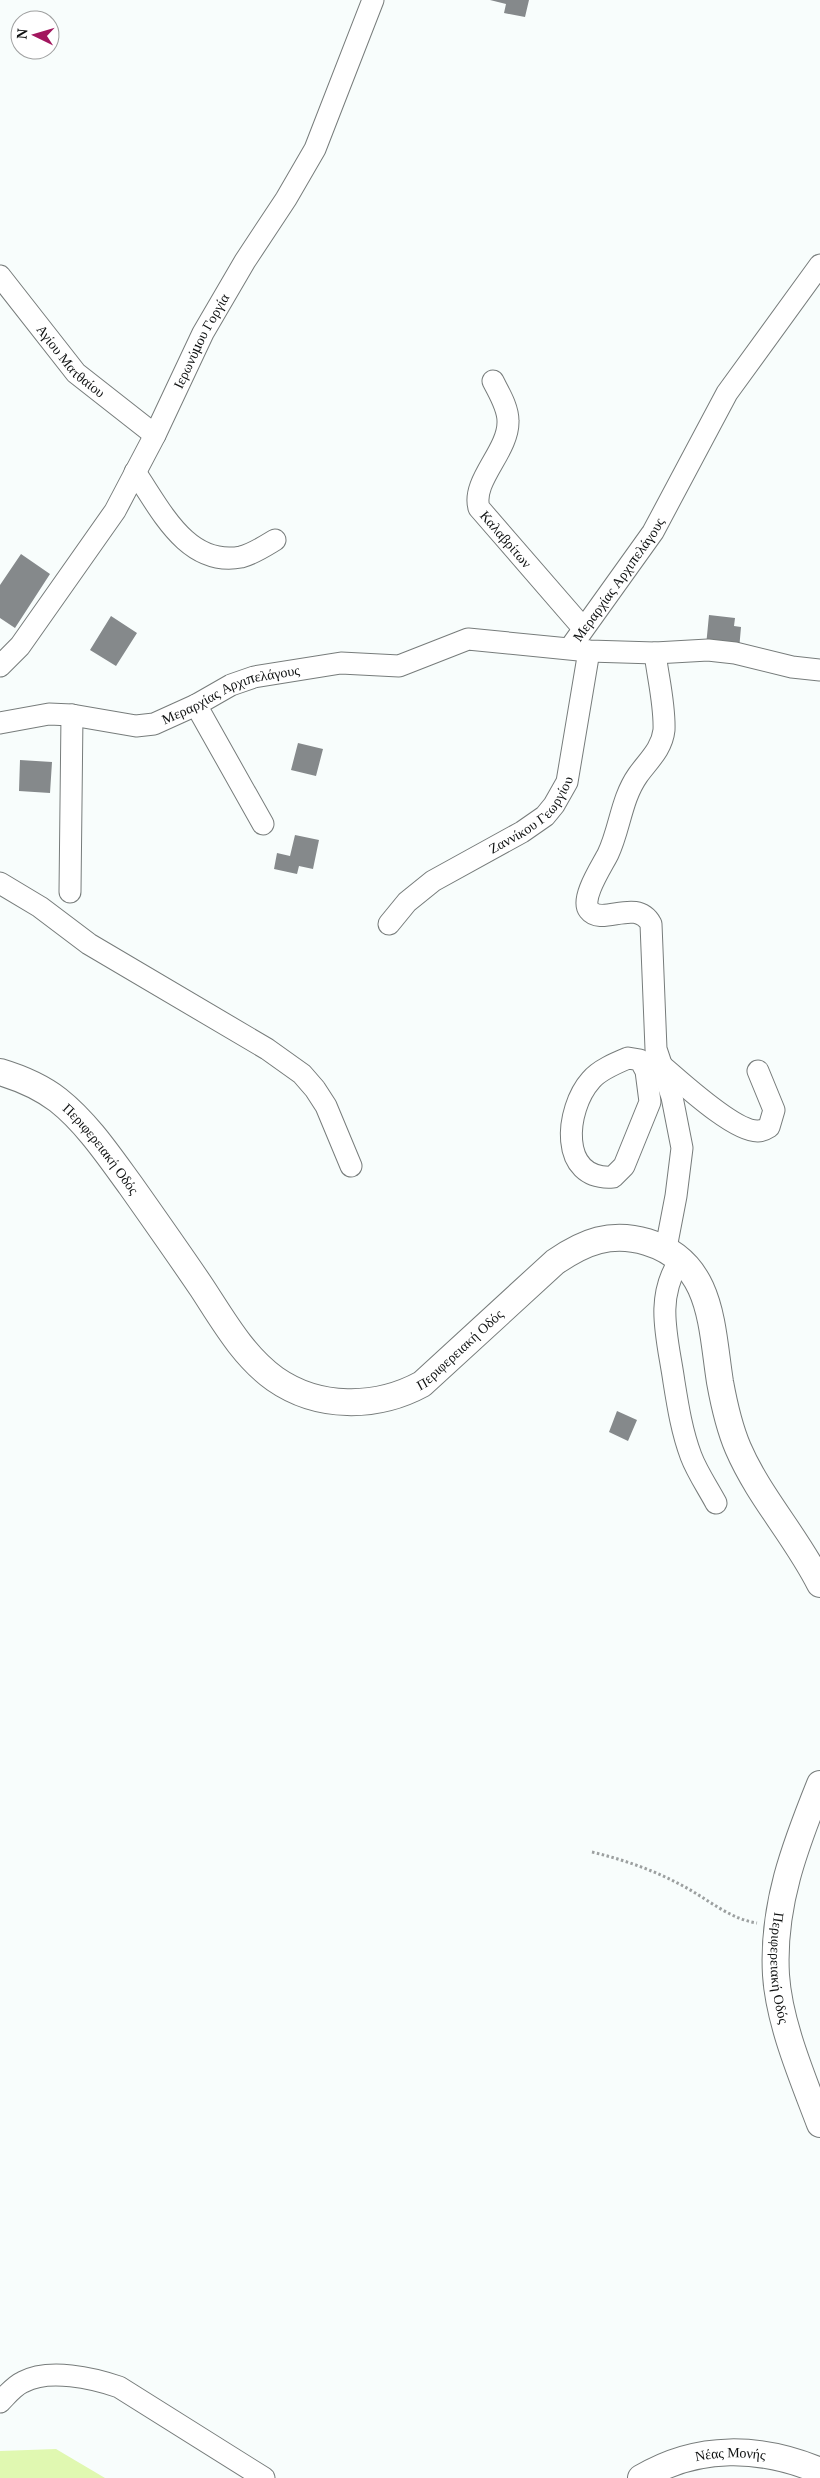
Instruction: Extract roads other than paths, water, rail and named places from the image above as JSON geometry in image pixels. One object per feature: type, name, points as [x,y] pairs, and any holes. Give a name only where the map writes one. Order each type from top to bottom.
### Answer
[{"type":"main road","name":"Περιφερειακή Οδός","points":[[0,1072],[47,1092],[73,1114],[119,1169],[244,1350],[280,1382],[302,1394],[320,1400],[343,1402],[372,1401],[398,1394],[422,1384],[555,1262],[575,1248],[592,1241],[625,1237],[673,1254]]},
{"type":"main road","points":[[673,1254],[699,1283],[711,1318],[725,1404],[738,1447],[759,1488],[801,1550],[820,1584]]},
{"type":"main road","name":"Περιφερειακή Οδός","points":[[820,1784],[787,1870],[777,1924],[776,1976],[780,2002],[804,2082],[820,2124]]},
{"type":"main road","name":"Νέας Μονής","points":[[641,2478],[678,2460],[716,2452],[747,2452],[773,2456],[798,2462],[820,2471]]},
{"type":"street","name":"Ιερωνύμου Γοργία","points":[[0,666],[20,646],[115,511],[155,435],[203,333],[245,261],[286,200],[315,148],[373,0]]},
{"type":"street","name":"Μεραρχίας Αρχιπελάγους","points":[[0,724],[49,714],[72,715],[136,726],[154,724],[196,705],[231,684],[254,678],[341,663],[399,666],[468,639],[580,650],[583,628],[603,604],[653,532],[727,393],[820,265]]},
{"type":"street","name":"Αγίου Ματθαίου","points":[[0,276],[76,373],[155,435]]},
{"type":"street","name":"Καλαβρίτων","points":[[493,381],[504,403],[508,421],[506,440],[478,494],[479,508],[583,628]]},
{"type":"street","points":[[135,472],[169,522],[195,550],[211,557],[242,557],[275,540]]},
{"type":"street","points":[[580,650],[655,654],[708,650],[735,652],[792,667],[820,670]]},
{"type":"street","name":"Ζαννίκου Γεωργίου","points":[[389,924],[407,902],[433,882],[522,832],[545,816],[554,805],[567,782],[580,650]]},
{"type":"street","points":[[655,654],[664,720],[661,742],[655,754],[637,776],[628,795],[609,852],[591,887],[586,904],[589,910],[595,914],[636,913],[647,918],[651,924],[654,950],[654,1028],[656,1049],[672,1097],[682,1148],[676,1196],[672,1272],[664,1308],[666,1344],[683,1432],[691,1457],[716,1503]]},
{"type":"street","points":[[196,705],[264,824]]},
{"type":"street","points":[[70,892],[72,715]]},
{"type":"street","points":[[0,883],[40,907],[88,944],[267,1049],[302,1074],[326,1106],[351,1166]]},
{"type":"street","points":[[628,1058],[640,1060],[646,1070],[650,1102],[624,1166],[612,1176],[600,1178],[587,1173],[575,1157],[570,1141],[572,1120],[578,1103],[592,1078],[617,1062],[628,1058]]},
{"type":"street","points":[[661,1065],[722,1114],[743,1127],[758,1131],[769,1127],[773,1119],[774,1110],[758,1071]]},
{"type":"street","points":[[650,1102],[672,1097]]},
{"type":"street","points":[[0,2402],[24,2381],[49,2376],[73,2375],[99,2380],[119,2387],[264,2478]]}]
